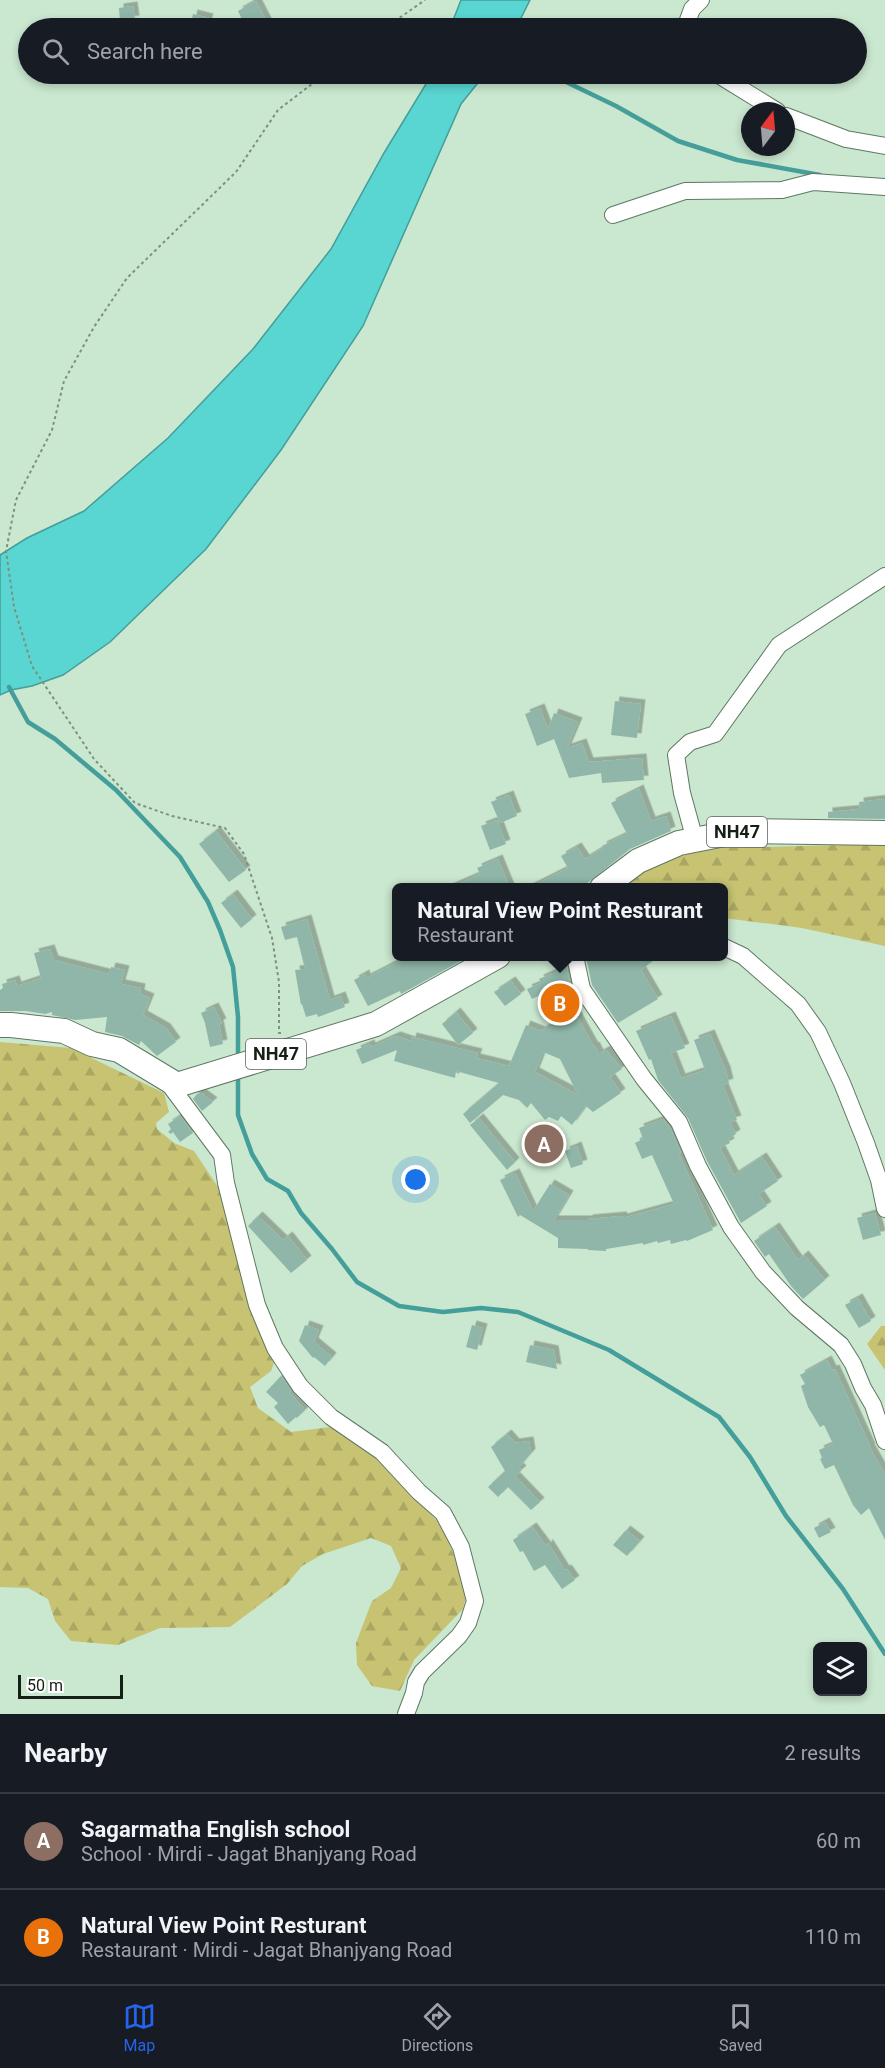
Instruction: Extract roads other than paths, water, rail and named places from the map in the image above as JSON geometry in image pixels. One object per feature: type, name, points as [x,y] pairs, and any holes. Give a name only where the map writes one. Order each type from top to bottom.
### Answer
[{"type":"highway","name":"NH47","points":[[609,883],[638,861],[679,843],[740,831],[885,833]]},
{"type":"highway","name":"NH47","points":[[170,1081],[376,1024],[491,961]]},
{"type":"highway","points":[[0,1025],[64,1031],[92,1044],[119,1050],[170,1081]]},
{"type":"street","points":[[689,18],[692,9],[701,0]]},
{"type":"street","points":[[733,84],[762,102]]},
{"type":"street","points":[[795,120],[846,140],[885,146]]},
{"type":"street","points":[[613,216],[685,191],[782,190],[813,182],[885,187]]},
{"type":"street","points":[[695,840],[682,793],[676,755],[690,742],[715,734],[779,645],[885,576]]},
{"type":"street","points":[[728,949],[743,956],[798,1004],[818,1032],[866,1143],[879,1180],[885,1209]]},
{"type":"street","points":[[576,961],[582,989],[644,1079],[679,1122],[698,1166],[730,1227],[770,1279],[797,1308],[841,1345],[873,1405],[885,1441]]},
{"type":"street","points":[[170,1081],[222,1155],[226,1183],[257,1305],[282,1358],[300,1386],[323,1409],[382,1452],[443,1514],[461,1547],[475,1601],[468,1623],[459,1636],[422,1672],[416,1682],[406,1714]]},
{"type":"water","points":[[461,0],[530,0],[521,18],[454,18]]},
{"type":"water","points":[[426,84],[477,84],[461,104],[363,326],[281,450],[206,549],[110,642],[63,675],[0,695],[0,555],[27,538],[84,511],[168,438],[253,349],[331,249],[384,153]]},
{"type":"waterway","points":[[570,84],[616,106],[678,141],[737,160],[820,175]]},
{"type":"waterway","points":[[9,687],[28,722],[55,739],[116,790],[180,857],[208,902],[233,967],[238,1017],[238,1059]]},
{"type":"waterway","points":[[238,1074],[238,1115],[252,1154],[267,1179],[288,1191],[301,1213],[357,1282],[399,1306],[443,1312],[481,1308],[518,1312],[609,1350],[719,1417],[750,1457],[786,1516],[843,1589],[885,1654]]},
{"type":"place","name":"Natural View Point Resturant","points":[[560,1003]]},
{"type":"place","name":"Sagarmatha English school","points":[[544,1144]]}]
